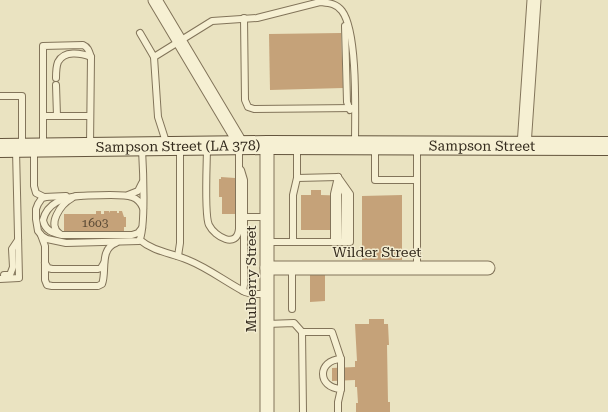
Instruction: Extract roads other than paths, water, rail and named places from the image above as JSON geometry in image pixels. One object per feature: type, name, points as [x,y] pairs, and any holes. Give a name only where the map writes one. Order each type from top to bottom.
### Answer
[{"type":"main road","name":"Sampson Street (LA 378)","points":[[23,148],[267,145],[356,146]]},
{"type":"main road","name":"Sampson Street","points":[[356,146],[608,146]]},
{"type":"street","points":[[155,0],[241,146]]},
{"type":"street","points":[[524,146],[534,0]]},
{"type":"street","name":"Mulberry Street","points":[[267,145],[267,412]]},
{"type":"street","name":"Wilder Street","points":[[267,268],[488,268]]},
{"type":"lane","points":[[154,57],[212,21],[265,16],[320,2],[337,6],[341,9],[345,23],[347,102],[352,108],[355,120],[356,146]]},
{"type":"lane","points":[[244,18],[245,100],[248,107],[254,109],[352,108]]},
{"type":"lane","points":[[140,33],[154,57],[158,117],[174,146],[180,243],[178,256]]},
{"type":"lane","points":[[90,147],[91,57],[89,50],[82,45],[44,46],[43,116],[23,148],[34,189],[37,194],[46,197],[128,196],[138,200],[142,204],[143,209]]},
{"type":"lane","points":[[57,116],[56,82],[58,63],[61,57],[66,55],[83,54],[91,57]]},
{"type":"lane","points":[[0,96],[22,96],[23,148],[18,240],[19,278],[0,277]]},
{"type":"lane","points":[[43,116],[90,116]]},
{"type":"lane","points":[[207,146],[207,219],[214,232],[223,239],[235,238],[238,233],[239,164],[241,146]]},
{"type":"lane","points":[[293,242],[293,195],[297,178],[297,146]]},
{"type":"lane","points":[[375,146],[375,180],[417,180]]},
{"type":"lane","points":[[417,146],[417,268]]},
{"type":"lane","points":[[140,240],[143,223],[142,147]]},
{"type":"lane","points":[[239,164],[244,180],[243,291]]},
{"type":"lane","points":[[297,178],[338,177]]},
{"type":"lane","points":[[338,177],[334,194],[339,242]]},
{"type":"lane","points":[[267,242],[350,242],[350,194],[338,177]]},
{"type":"lane","points":[[128,196],[138,191],[143,181]]},
{"type":"lane","points":[[80,196],[68,197],[59,201],[49,209],[44,217],[44,225],[49,231],[65,236],[134,235],[140,231],[143,223]]},
{"type":"lane","points":[[65,236],[56,231],[54,226],[55,218],[67,201],[80,196]]},
{"type":"lane","points":[[46,197],[39,201],[36,209],[36,224],[44,246],[46,283],[49,286],[100,285],[103,280],[108,250],[110,246],[120,242]]},
{"type":"lane","points":[[244,217],[267,217]]},
{"type":"lane","points":[[40,234],[47,239],[60,243],[135,242],[140,240]]},
{"type":"lane","points":[[0,277],[10,275],[13,268],[12,249],[18,240]]},
{"type":"lane","points":[[140,240],[152,249],[197,263],[243,291],[252,294],[267,294]]},
{"type":"lane","points":[[45,260],[47,267],[52,269],[100,268],[103,266],[105,261]]},
{"type":"lane","points":[[292,268],[292,309]]},
{"type":"lane","points":[[267,324],[294,323],[302,332],[302,412]]},
{"type":"lane","points":[[302,332],[332,332],[341,359],[341,389],[338,402],[338,412]]},
{"type":"lane","points":[[341,359],[333,360],[325,365],[323,374],[324,379],[330,387],[341,389]]}]
